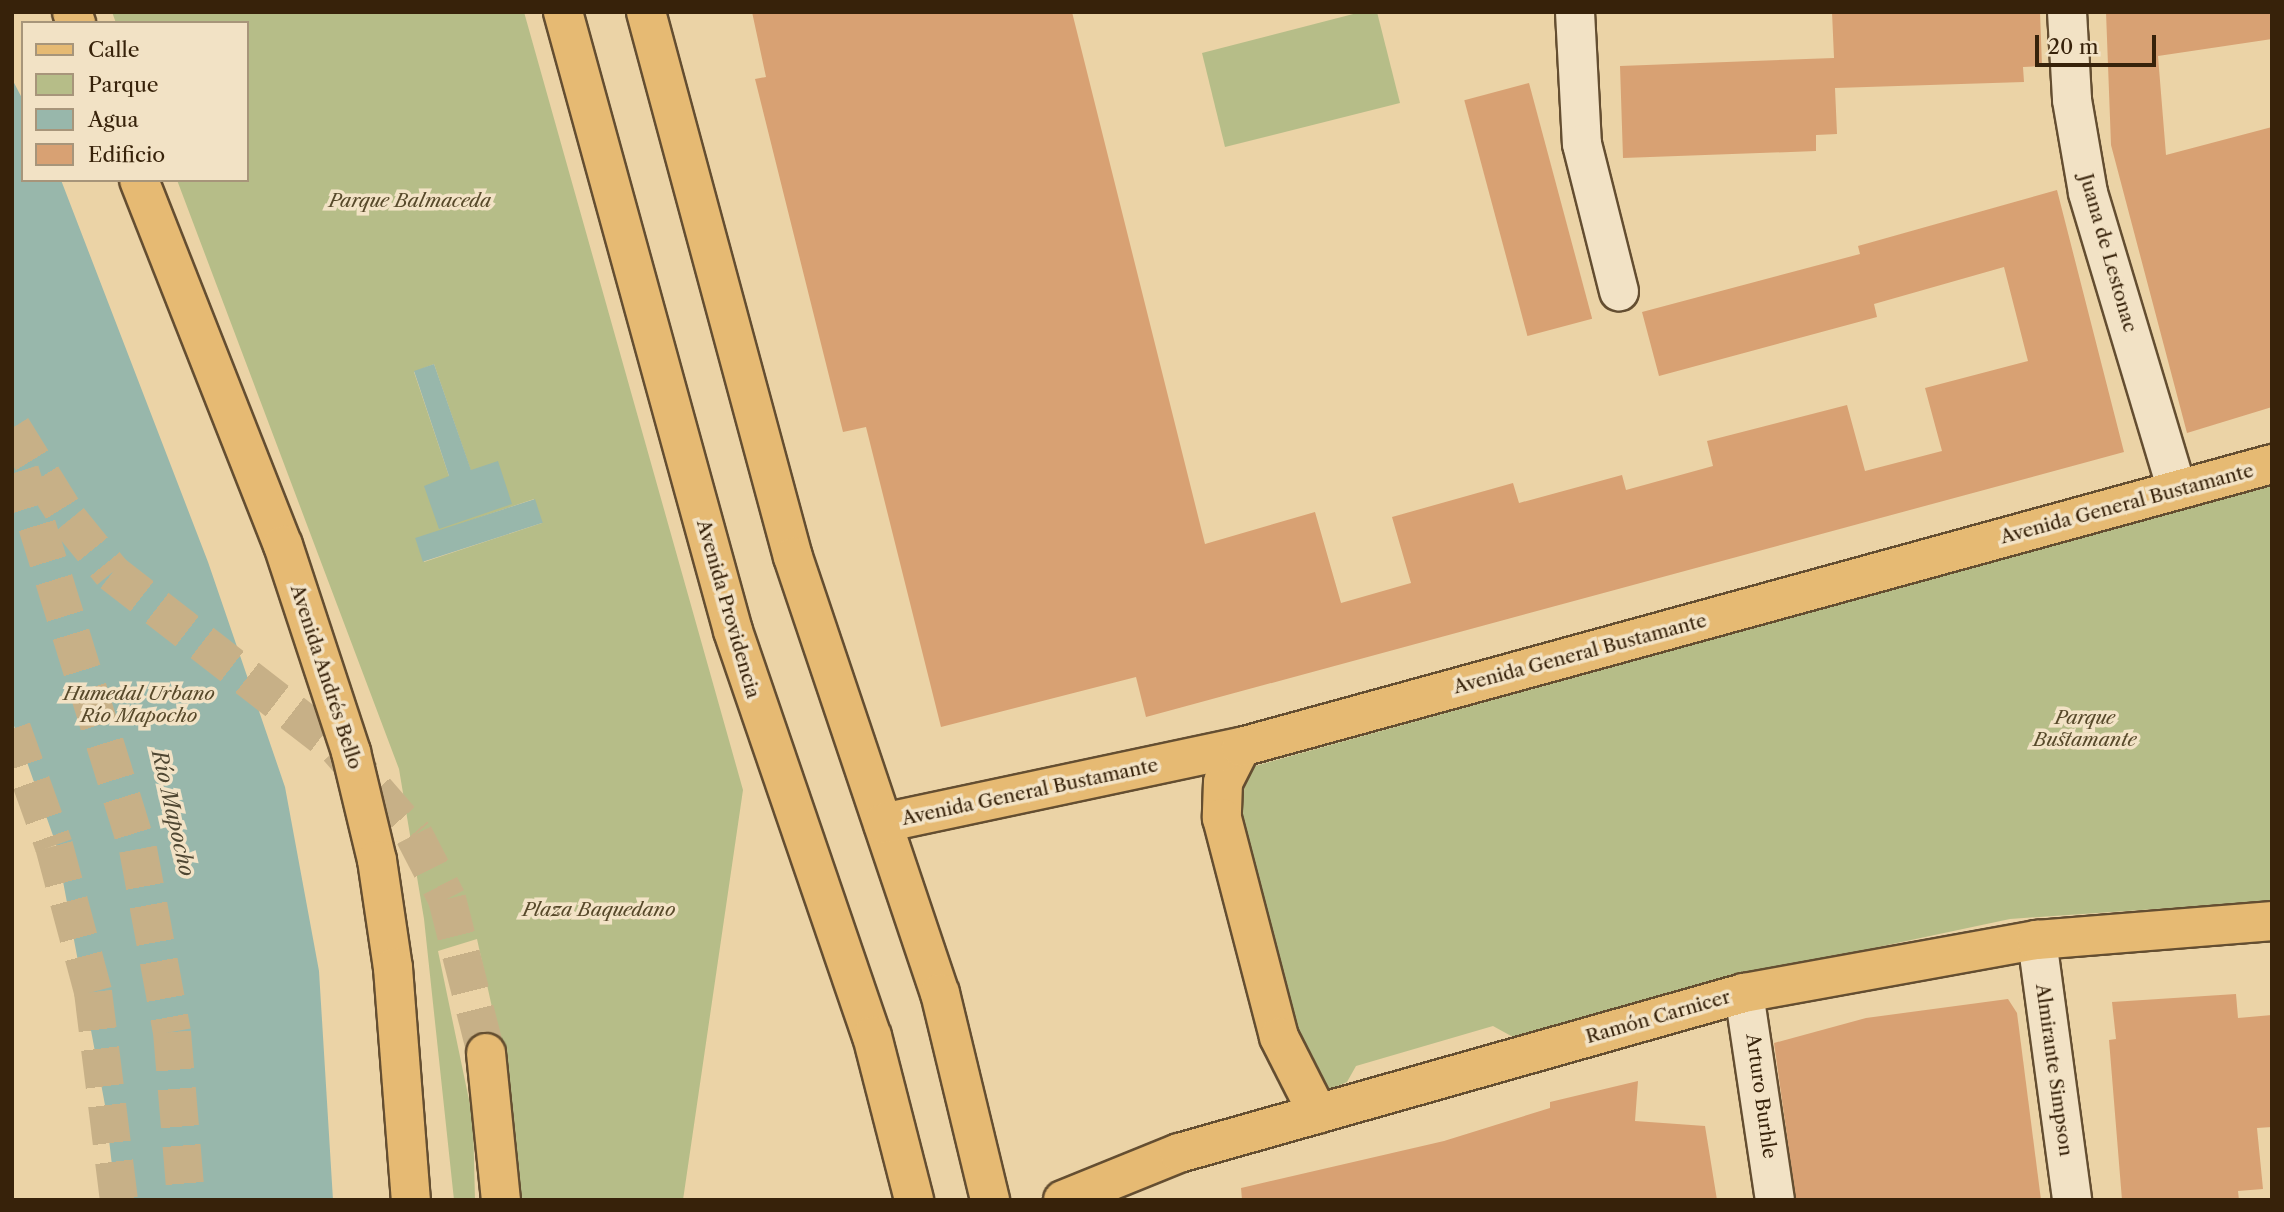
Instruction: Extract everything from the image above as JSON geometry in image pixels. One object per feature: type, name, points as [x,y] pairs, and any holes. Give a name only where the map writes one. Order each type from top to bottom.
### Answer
[{"type":"main road","name":"Avenida Providencia","points":[[563,12],[733,631],[868,1023],[914,1200]]},
{"type":"main road","points":[[646,12],[793,557],[940,992],[990,1200]]},
{"type":"main road","name":"Avenida Andrés Bello","points":[[140,182],[283,545],[351,752],[377,860],[393,968],[411,1200]]},
{"type":"main road","name":"Avenida General Bustamante","points":[[883,823],[1241,747],[2272,464]]},
{"type":"main road","points":[[1241,747],[1223,782],[1222,818],[1279,1037],[1318,1114]]},
{"type":"main road","name":"Ramón Carnicer","points":[[1063,1200],[1180,1153],[1744,993],[2037,940],[2272,921]]},
{"type":"main road","points":[[486,1053],[501,1200]]},
{"type":"street","points":[[1575,12],[1582,144],[1619,291]]},
{"type":"street","name":"Juana de Lestonac","points":[[2067,12],[2072,100],[2088,193],[2177,489]]},
{"type":"street","name":"Almirante Simpson","points":[[2037,940],[2072,1200]]},
{"type":"street","name":"Arturo Burhle","points":[[1744,993],[1775,1200]]},
{"type":"green space","name":"Parque Balmaceda","points":[[112,12],[524,12],[743,790],[683,1200],[519,1200],[502,1053],[477,939],[438,951],[473,1119],[475,1200],[454,1200],[424,919],[399,769],[178,182],[248,182],[248,21],[115,21]],"holes":[[[434,364],[471,471],[449,476],[414,372]],[[534,499],[542,523],[424,562],[416,539]]]},
{"type":"green space","points":[[1361,12],[1377,12],[1400,103],[1225,147],[1202,53]]},
{"type":"green space","name":"Parque Bustamante","points":[[2272,484],[2272,901],[2010,919],[1708,983],[1513,1037],[1493,1026],[1356,1066],[1347,1082],[1331,1089],[1309,1076],[1239,818],[1240,781],[1255,766]]},
{"type":"water","name":"Humedal Urbano Río Mapocho","points":[[12,79],[21,96],[21,182],[62,182],[208,562],[285,787],[319,971],[333,1200],[116,1200],[105,1105],[56,844],[12,720]]},
{"type":"water","points":[[434,364],[471,470],[498,461],[512,504],[439,529],[424,486],[449,476],[414,371]]},
{"type":"water","points":[[535,499],[543,523],[423,562],[415,538]]},
{"type":"building","points":[[752,12],[1072,12],[1205,544],[1315,512],[1341,603],[1411,583],[1392,517],[1513,483],[1519,503],[1622,475],[1626,490],[1713,466],[1707,441],[1847,405],[1865,471],[1942,451],[1925,388],[2028,361],[2004,267],[1874,304],[1877,317],[1659,376],[1642,312],[1860,254],[1858,246],[2057,190],[2124,452],[1146,717],[1136,677],[941,727],[866,427],[843,432],[755,79],[766,77]]},
{"type":"building","points":[[1832,12],[2040,12],[2042,66],[2023,67],[2024,82],[1835,88],[1837,134],[1816,135],[1816,151],[1623,158],[1620,66],[1834,58]]},
{"type":"building","points":[[2106,12],[2272,12],[2272,39],[2158,56],[2166,155],[2272,127],[2272,407],[2187,433],[2111,145]]},
{"type":"building","points":[[1529,83],[1592,319],[1527,336],[1464,100]]},
{"type":"building","points":[[2236,994],[2238,1018],[2272,1015],[2272,1127],[2257,1128],[2263,1189],[2238,1191],[2239,1200],[2122,1200],[2109,1040],[2116,1039],[2112,1002]]},
{"type":"building","points":[[2008,999],[2017,1013],[2041,1200],[1796,1200],[1774,1043],[1866,1018]]},
{"type":"building","points":[[1638,1081],[1635,1121],[1705,1126],[1717,1200],[1242,1200],[1241,1188],[1444,1141],[1550,1108],[1550,1102]]},
{"type":"tunnel","points":[[12,428],[69,520],[112,573],[338,748],[414,835],[447,899],[486,1053]]},
{"type":"tunnel","points":[[20,471],[138,849],[172,1032],[186,1200]]},
{"type":"tunnel","points":[[12,729],[54,846],[93,992],[119,1200]]},
{"type":"water label","name":"Río Mapocho","points":[[173,813]]},
{"type":"park label","name":"Plaza Baquedano","points":[[599,910]]}]
